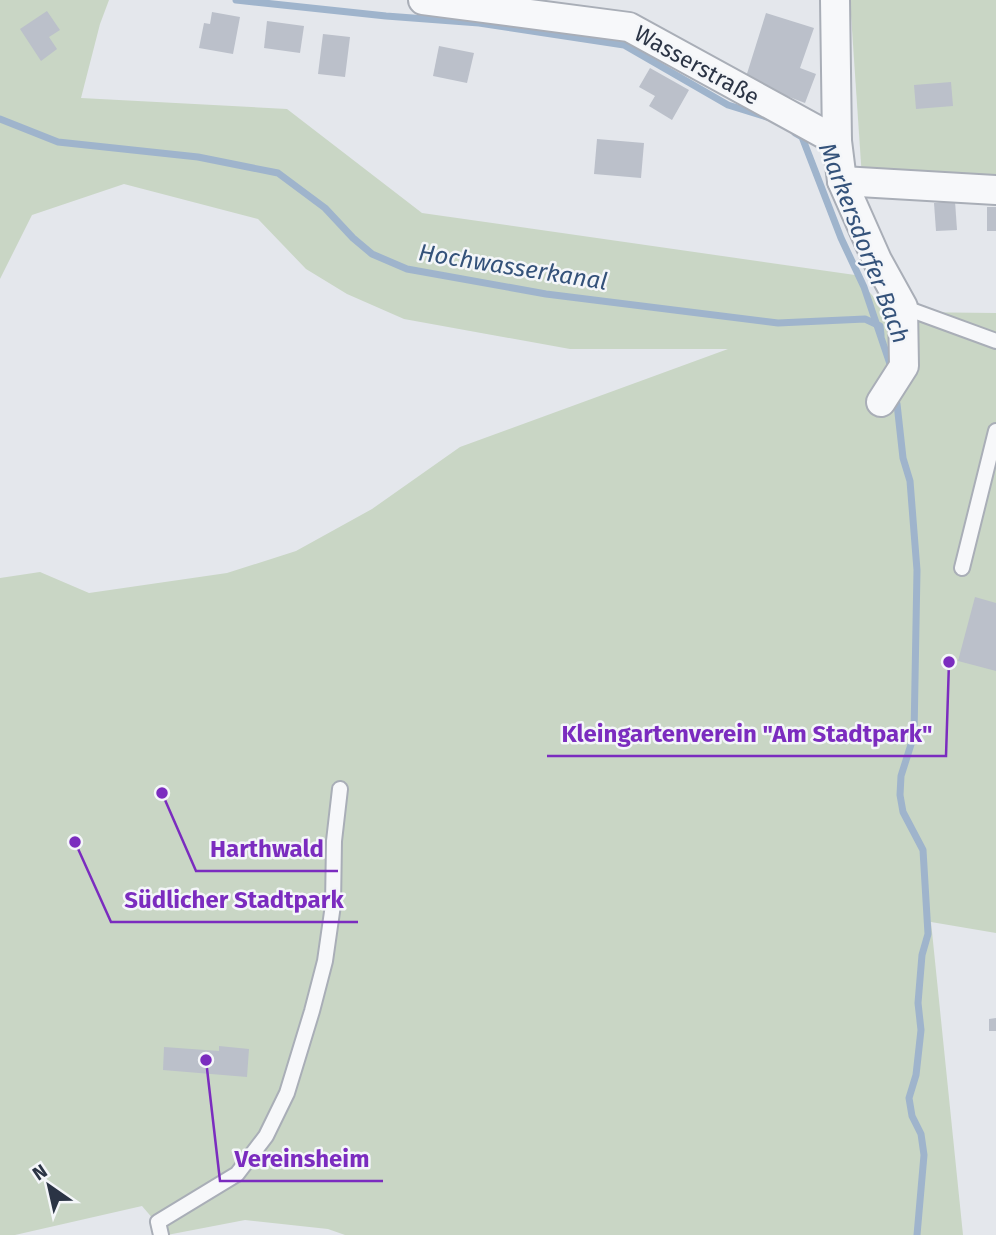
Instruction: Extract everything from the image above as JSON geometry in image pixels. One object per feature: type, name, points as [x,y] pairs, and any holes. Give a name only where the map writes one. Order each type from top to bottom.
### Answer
[{"type":"street","name":"Wasserstraße","points":[[423,0],[629,27],[837,141]]},
{"type":"street","points":[[835,0],[837,141],[842,181],[877,260],[903,307],[904,366],[881,402]]},
{"type":"street","points":[[842,181],[996,190]]},
{"type":"lane","points":[[903,307],[996,341]]},
{"type":"lane","points":[[962,568],[996,431]]},
{"type":"lane","points":[[161,1235],[158,1222],[237,1174],[266,1136],[287,1093],[325,961],[333,905],[334,841],[340,789]]},
{"type":"green space","points":[[0,0],[109,0],[81,98],[287,109],[422,213],[855,275],[882,307],[904,312],[996,313],[996,933],[931,922],[963,1235],[345,1235],[328,1229],[245,1220],[167,1235],[142,1206],[15,1235],[0,1235],[0,578],[40,572],[89,593],[227,573],[296,551],[372,509],[460,447],[728,349],[570,349],[404,319],[347,294],[306,269],[258,219],[124,184],[32,215],[0,279]]},
{"type":"green space","points":[[850,0],[996,0],[996,183],[862,178]]},
{"type":"building","points":[[47,11],[60,30],[49,37],[57,49],[41,61],[20,29]]},
{"type":"building","points":[[212,12],[240,17],[233,54],[199,48],[204,23],[210,24]]},
{"type":"building","points":[[766,13],[814,28],[800,68],[816,74],[805,103],[745,80]]},
{"type":"building","points":[[267,21],[304,26],[300,53],[264,48]]},
{"type":"building","points":[[323,34],[350,37],[345,77],[318,74]]},
{"type":"building","points":[[439,46],[474,53],[467,83],[433,76]]},
{"type":"building","points":[[650,68],[689,90],[672,120],[649,106],[655,96],[639,87]]},
{"type":"building","points":[[951,82],[953,106],[916,109],[914,85]]},
{"type":"building","points":[[597,139],[644,143],[641,178],[594,174]]},
{"type":"building","points":[[955,201],[957,230],[936,231],[934,203]]},
{"type":"building","points":[[987,207],[996,207],[996,231],[987,231]]},
{"type":"building","points":[[975,597],[996,603],[996,671],[958,661]]},
{"type":"building","points":[[996,1018],[996,1031],[989,1031],[989,1019]]},
{"type":"building","points":[[219,1046],[249,1049],[247,1077],[163,1070],[164,1047],[219,1051]]},
{"type":"waterway","name":"Markersdorfer Bach","points":[[236,0],[479,23],[624,45],[728,105],[770,118]]},
{"type":"waterway","name":"Hochwasserkanal","points":[[0,119],[58,142],[198,157],[278,173],[325,208],[372,254],[407,269],[546,294],[778,323],[865,319],[880,326],[881,335]]},
{"type":"waterway","name":"Markersdorfer Bach","points":[[795,133],[802,137],[841,238],[864,287],[891,367]]},
{"type":"waterway","name":"Markersdorfer Bach","points":[[897,404],[903,458],[910,481],[917,570],[914,735],[901,776],[900,795],[903,812],[923,850],[928,934],[922,955],[918,1003],[921,1030],[916,1075],[909,1098],[912,1116],[921,1134],[924,1155],[917,1235]]},
{"type":"place","name":"Kleingartenverein \"Am Stadtpark\"","points":[[949,662]]},
{"type":"place","name":"Harthwald","points":[[162,793]]},
{"type":"place","name":"Südlicher Stadtpark","points":[[75,842]]},
{"type":"place","name":"Vereinsheim","points":[[206,1060]]}]
